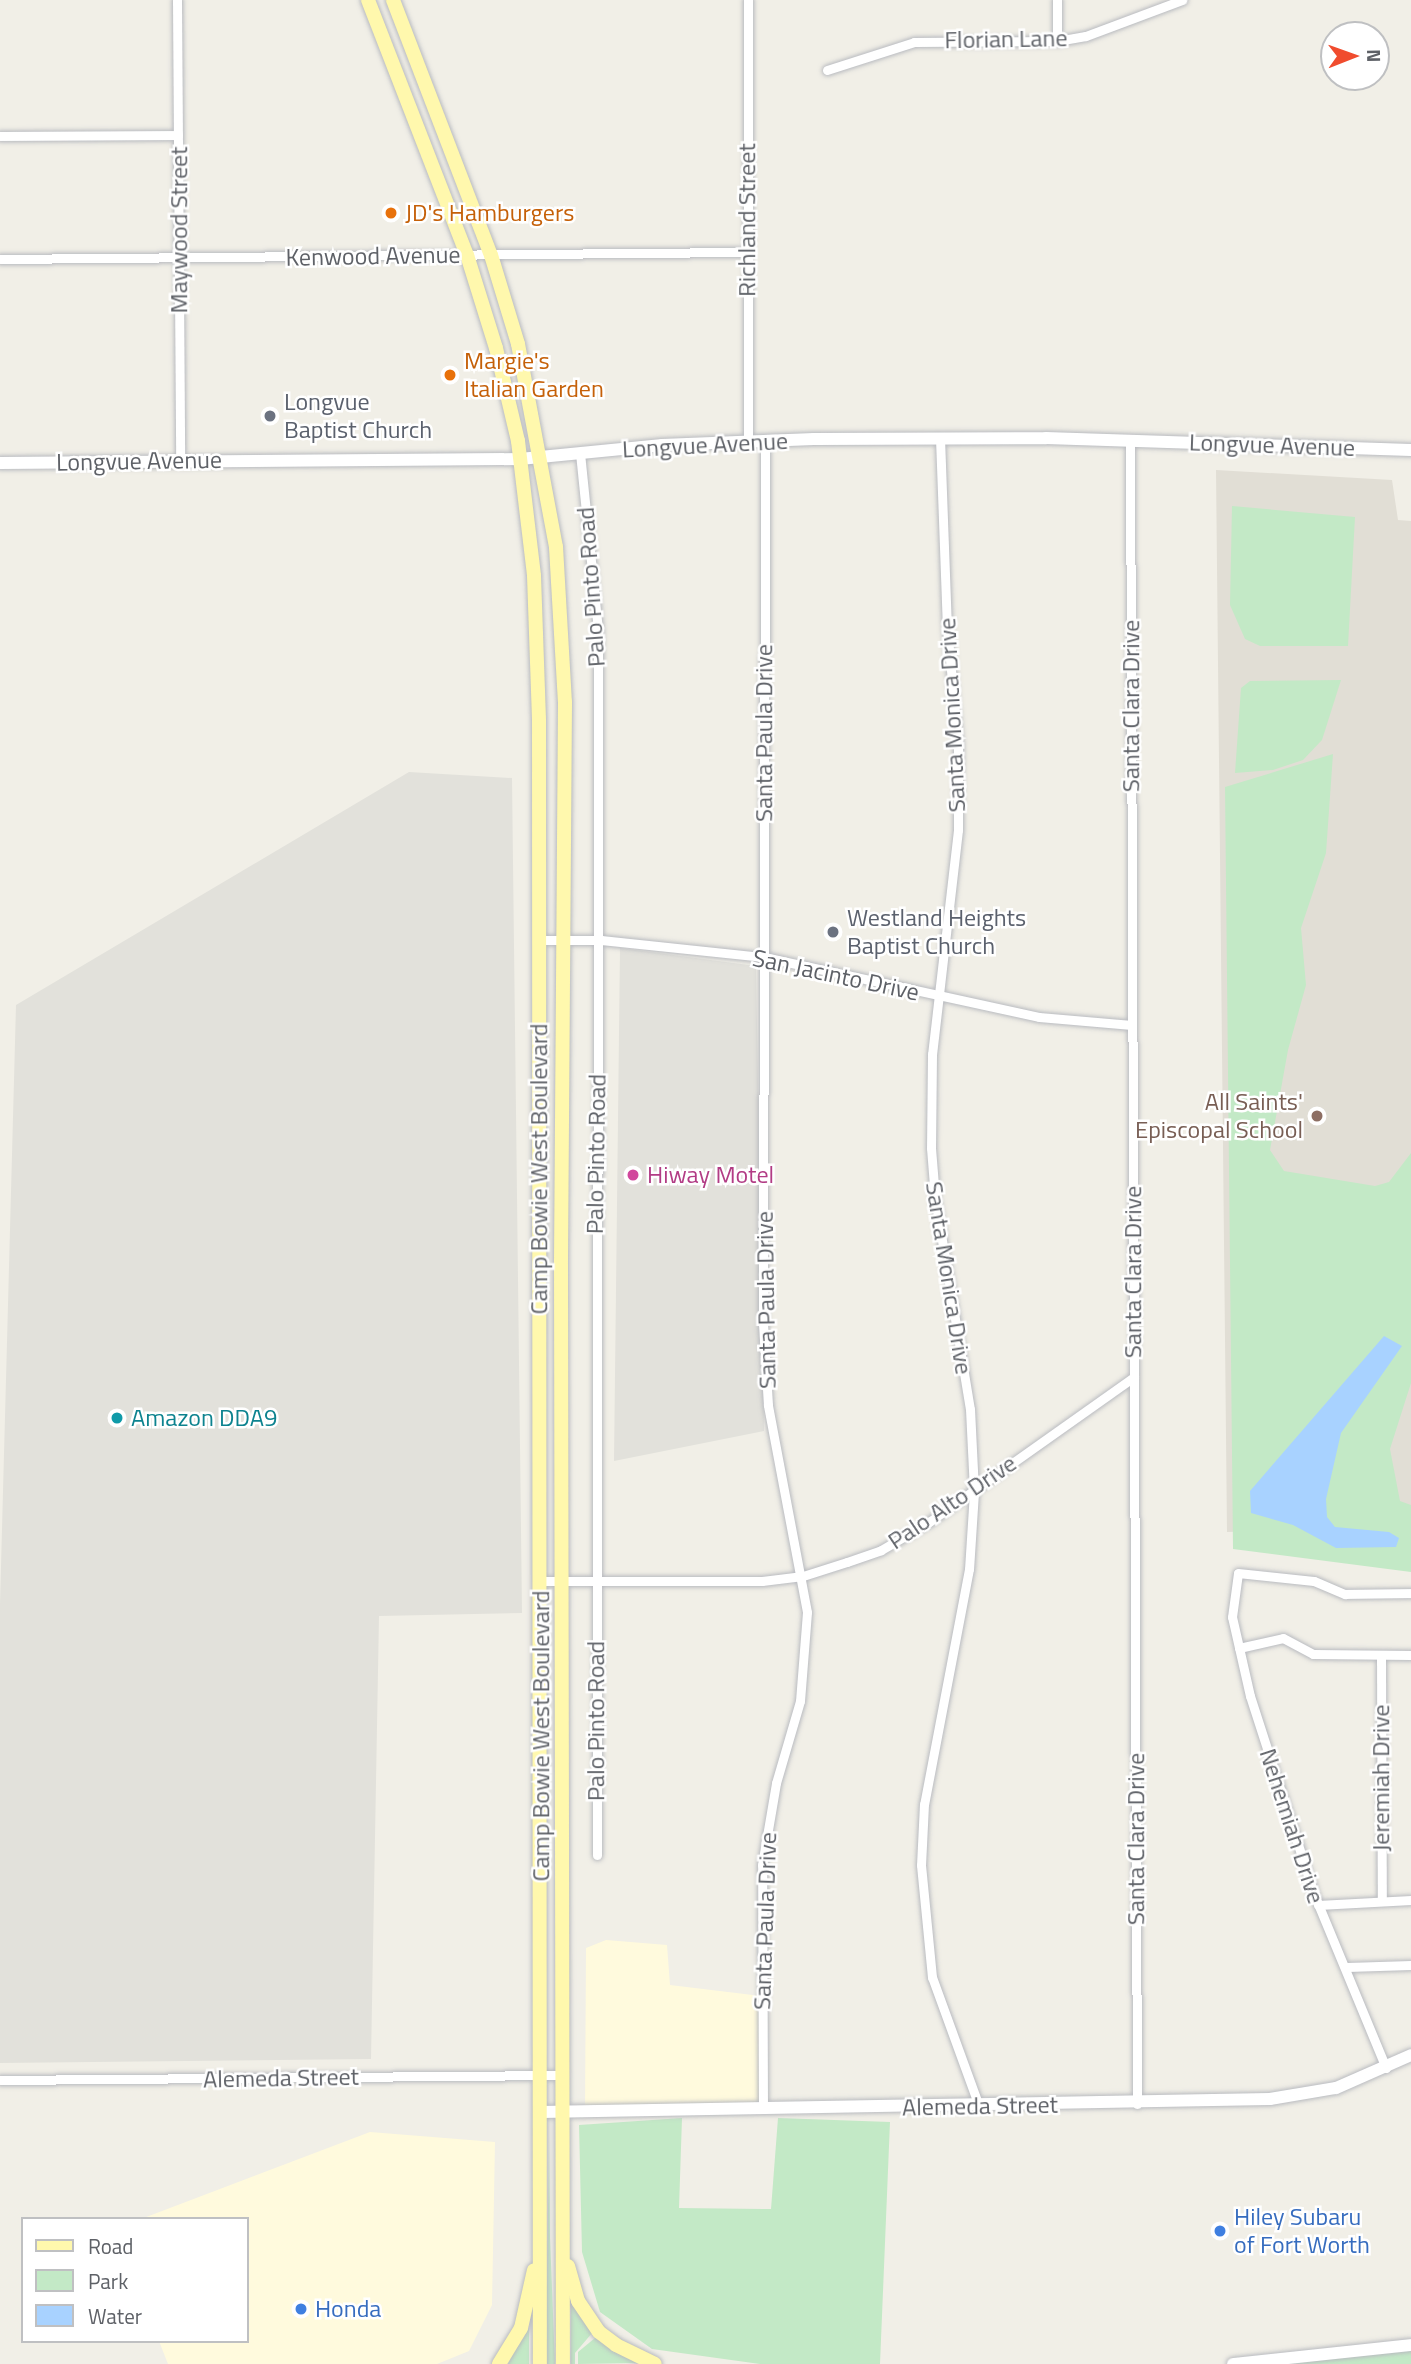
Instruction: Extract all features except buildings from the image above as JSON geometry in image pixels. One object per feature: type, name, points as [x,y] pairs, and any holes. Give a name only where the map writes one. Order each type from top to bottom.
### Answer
[{"type":"main road","name":"Camp Bowie West Boulevard","points":[[368,0],[467,255],[496,348],[520,459],[539,649],[540,2364]]},
{"type":"main road","name":"Camp Bowie West Boulevard","points":[[393,0],[491,255],[518,344],[542,458],[556,547],[565,702],[561,940],[563,2364]]},
{"type":"main road","name":"Longvue Avenue","points":[[0,463],[520,459],[748,440],[940,438],[1411,450]]},
{"type":"main road","points":[[538,1264],[561,1265]]},
{"type":"main road","name":"Alemeda Street","points":[[541,2112],[1137,2104],[1292,2096],[1336,2088],[1411,2055]]},
{"type":"main road","points":[[499,2364],[521,2328],[542,2220]]},
{"type":"main road","points":[[562,2248],[578,2301],[599,2332],[655,2364]]},
{"type":"main road","points":[[1233,2364],[1411,2345]]},
{"type":"street","name":"Maywood Street","points":[[177,0],[180,460]]},
{"type":"street","name":"Richland Street","points":[[748,0],[748,440]]},
{"type":"street","points":[[1057,0],[1057,41]]},
{"type":"street","name":"Florian Lane","points":[[827,70],[914,42],[1057,41],[1118,26],[1176,1]]},
{"type":"street","points":[[0,136],[178,135]]},
{"type":"street","name":"Kenwood Avenue","points":[[0,259],[746,252]]},
{"type":"street","name":"Santa Monica Drive","points":[[940,438],[947,628],[958,756],[958,830],[932,1054],[931,1158],[970,1409],[974,1492],[969,1569],[924,1804],[920,1865],[932,1977],[979,2106]]},
{"type":"street","name":"Santa Paula Drive","points":[[763,2109],[762,1865],[767,1822],[800,1701],[806,1654],[803,1576],[768,1405],[766,1370],[765,440]]},
{"type":"street","name":"Santa Clara Drive","points":[[1130,441],[1137,2104]]},
{"type":"street","name":"Palo Pinto Road","points":[[580,453],[598,630],[601,940],[595,1233],[597,1855]]},
{"type":"street","name":"San Jacinto Drive","points":[[539,940],[601,940],[764,957],[1039,1017],[1132,1025]]},
{"type":"street","name":"Palo Alto Drive","points":[[541,1581],[762,1581],[803,1576],[881,1550],[974,1492],[1134,1377]]},
{"type":"street","name":"Nehemiah Drive","points":[[1386,2068],[1347,1966],[1336,1956],[1318,1905],[1239,1648],[1232,1617],[1238,1573],[1314,1581],[1345,1594],[1411,1593]]},
{"type":"street","points":[[1239,1648],[1283,1638],[1313,1654],[1411,1655]]},
{"type":"street","name":"Jeremiah Drive","points":[[1381,1655],[1382,1900]]},
{"type":"street","points":[[1318,1905],[1411,1900]]},
{"type":"street","points":[[1347,1966],[1411,1965]]},
{"type":"street","name":"Alemeda Street","points":[[0,2080],[563,2075]]},
{"type":"shaded area","name":"All Saints' Episcopal School","points":[[1216,470],[1392,480],[1398,520],[1411,521],[1411,1527],[1227,1532]]},
{"type":"shaded area","points":[[409,772],[512,778],[522,1613],[379,1616],[371,2059],[0,2063],[0,1604],[16,1005]]},
{"type":"shaded area","points":[[620,948],[756,966],[764,1431],[614,1461]]},
{"type":"shaded area","points":[[606,1940],[667,1945],[670,1985],[761,1996],[763,2109],[585,2111],[586,1948]]},
{"type":"shaded area","points":[[370,2132],[495,2142],[492,2305],[469,2351],[437,2364],[168,2364],[160,2343],[248,2343],[248,2217],[146,2217]]},
{"type":"green space","points":[[1232,506],[1355,517],[1348,646],[1260,646],[1245,639],[1230,605]]},
{"type":"green space","points":[[1341,680],[1322,740],[1303,760],[1273,770],[1235,773],[1241,688],[1250,681]]},
{"type":"green space","points":[[1333,754],[1326,853],[1301,928],[1306,985],[1288,1050],[1270,1150],[1284,1171],[1375,1186],[1389,1182],[1411,1153],[1411,1383],[1390,1449],[1400,1501],[1411,1505],[1411,1572],[1233,1549],[1225,787]]},
{"type":"green space","points":[[682,2118],[679,2208],[771,2209],[778,2118],[890,2122],[880,2364],[760,2364],[652,2349],[600,2312],[582,2252],[579,2125]]},
{"type":"green space","points":[[549,2133],[550,2238],[555,2364],[546,2364]]},
{"type":"green space","points":[[571,2300],[593,2332],[575,2353],[575,2364],[571,2364]]},
{"type":"green space","points":[[526,2327],[529,2329],[529,2364],[508,2364]]},
{"type":"green space","points":[[595,2338],[638,2363],[578,2364],[578,2352]]},
{"type":"green space","points":[[1411,2349],[1411,2364],[1269,2364]]},
{"type":"water","points":[[1384,1336],[1402,1346],[1341,1433],[1326,1499],[1327,1517],[1335,1527],[1389,1532],[1399,1538],[1396,1547],[1336,1548],[1293,1525],[1251,1513],[1250,1491]]},
{"type":"place","name":"JD's Hamburgers","points":[[391,213]]},
{"type":"place","name":"Margie's Italian Garden","points":[[450,375]]},
{"type":"place","name":"Longvue Baptist Church","points":[[270,416]]},
{"type":"place","name":"Westland Heights Baptist Church","points":[[833,932]]},
{"type":"place","name":"All Saints' Episcopal School","points":[[1317,1116]]},
{"type":"place","name":"Hiway Motel","points":[[633,1175]]},
{"type":"place","name":"Amazon DDA9","points":[[117,1418]]},
{"type":"place","name":"Hiley Subaru of Fort Worth","points":[[1220,2231]]},
{"type":"place","name":"Honda","points":[[301,2309]]}]
